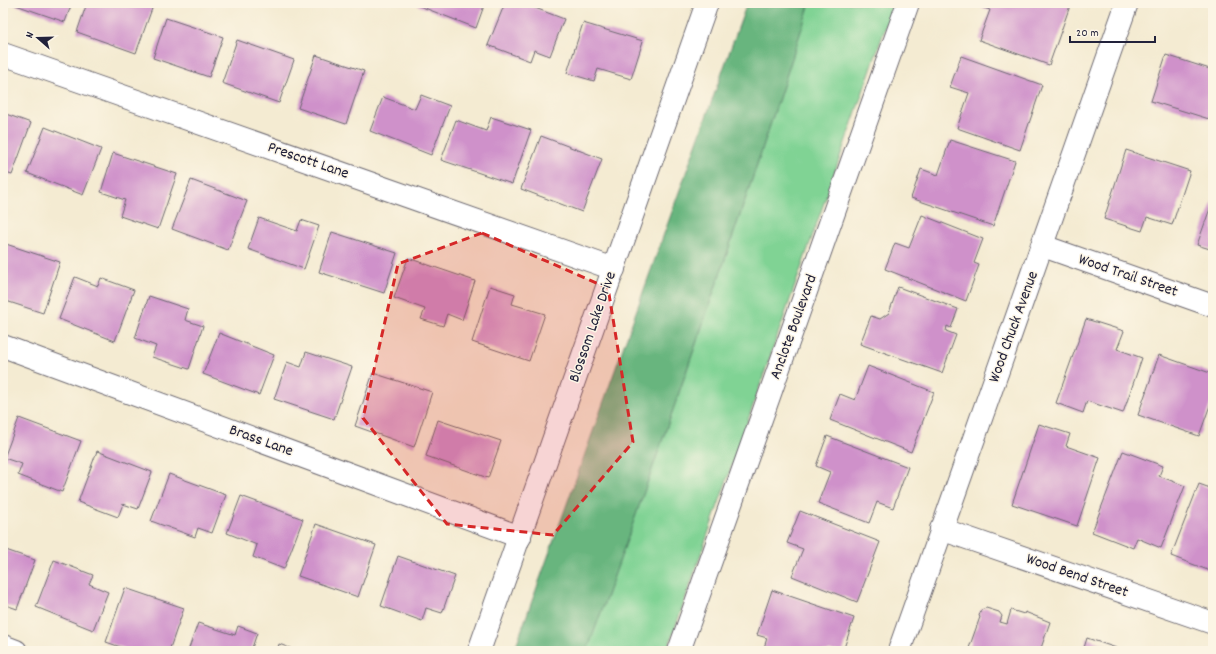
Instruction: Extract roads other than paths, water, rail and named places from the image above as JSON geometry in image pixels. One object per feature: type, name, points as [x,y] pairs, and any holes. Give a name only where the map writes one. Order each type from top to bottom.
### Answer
[{"type":"street","name":"Anclote Boulevard","points":[[679,651],[908,3]]},
{"type":"street","name":"Wood Chuck Avenue","points":[[899,651],[1128,3]]},
{"type":"street","name":"Blossom Lake Drive","points":[[480,651],[614,269],[703,4]]},
{"type":"street","name":"Prescott Lane","points":[[3,54],[614,269]]},
{"type":"street","name":"Wood Trail Street","points":[[1043,246],[1213,306]]},
{"type":"street","name":"Brass Lane","points":[[3,346],[520,537]]},
{"type":"street","name":"Wood Bend Street","points":[[941,529],[1213,623]]},
{"type":"street","points":[[3,646],[16,651]]}]
